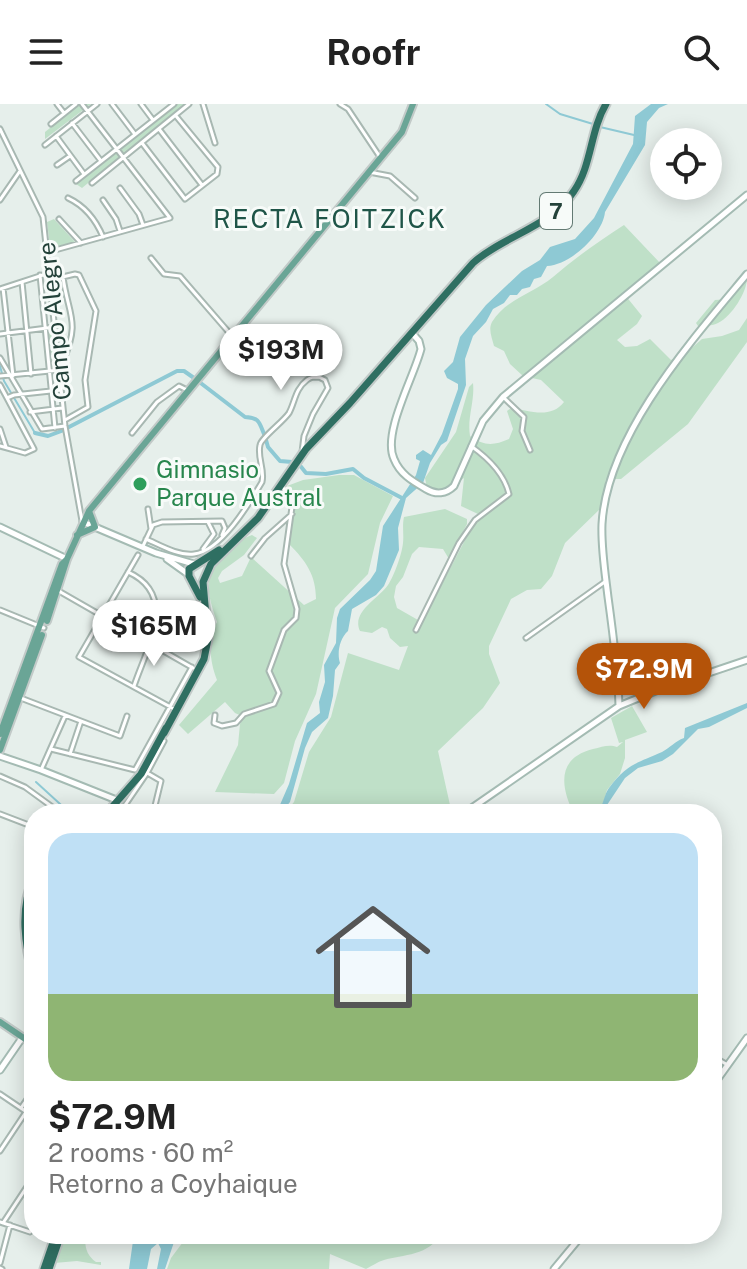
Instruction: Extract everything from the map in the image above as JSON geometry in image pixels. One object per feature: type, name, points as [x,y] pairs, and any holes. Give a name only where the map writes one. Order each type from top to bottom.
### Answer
[{"type":"highway","name":"7","points":[[204,576],[231,542],[258,518],[302,454],[481,256],[540,222],[567,201],[585,172],[596,125],[606,104]]},
{"type":"highway","name":"7","points":[[196,564],[231,542]]},
{"type":"highway","points":[[119,804],[164,737],[208,639],[204,567],[196,564],[189,569],[190,576],[206,616]]},
{"type":"highway","points":[[190,576],[197,581],[204,576]]},
{"type":"highway","points":[[47,1269],[55,1244]]},
{"type":"main road","points":[[0,750],[62,564],[89,511],[381,158],[407,124],[413,104]]},
{"type":"main road","points":[[77,535],[95,527],[89,511]]},
{"type":"main road","points":[[0,734],[17,697]]},
{"type":"main road","points":[[0,1022],[22,1038]]},
{"type":"street","points":[[57,104],[64,113]]},
{"type":"street","points":[[51,124],[76,104]]},
{"type":"street","points":[[48,252],[170,218],[82,104]]},
{"type":"street","points":[[45,145],[97,104]]},
{"type":"street","points":[[112,104],[135,134]]},
{"type":"street","points":[[141,104],[153,120]]},
{"type":"street","points":[[92,183],[189,104]]},
{"type":"street","points":[[203,104],[215,143]]},
{"type":"street","points":[[340,104],[348,109],[381,158]]},
{"type":"street","points":[[76,181],[170,105]]},
{"type":"street","points":[[142,143],[185,199],[217,174],[218,167],[176,116]]},
{"type":"street","points":[[72,123],[101,161]]},
{"type":"street","name":"Campo Alegre","points":[[0,129],[43,217],[65,426],[82,522]]},
{"type":"street","points":[[159,129],[202,185]]},
{"type":"street","points":[[56,136],[84,174]]},
{"type":"street","points":[[0,148],[7,145]]},
{"type":"street","points":[[57,165],[70,156]]},
{"type":"street","points":[[0,200],[20,171]]},
{"type":"street","points":[[369,172],[390,176],[415,198]]},
{"type":"street","points":[[120,188],[139,214],[143,226]]},
{"type":"street","points":[[412,333],[421,349],[391,447],[395,462],[403,474],[427,490],[439,493],[450,490],[489,411],[503,397],[747,195]]},
{"type":"street","points":[[68,198],[86,210],[103,237]]},
{"type":"street","points":[[103,200],[116,219],[120,232]]},
{"type":"street","points":[[59,219],[81,243]]},
{"type":"street","points":[[151,258],[164,274],[180,276],[232,336]]},
{"type":"street","points":[[12,376],[2,288],[49,273]]},
{"type":"street","points":[[619,706],[618,669],[602,538],[609,479],[620,452],[664,378],[747,274]]},
{"type":"street","points":[[40,275],[55,428]]},
{"type":"street","points":[[50,280],[79,275],[96,311],[85,380],[88,407],[65,420]]},
{"type":"street","points":[[59,362],[66,356],[73,329],[73,316],[63,277]]},
{"type":"street","points":[[22,282],[31,374]]},
{"type":"street","points":[[0,315],[6,314]]},
{"type":"street","points":[[0,334],[55,327]]},
{"type":"street","points":[[11,357],[0,358],[42,429],[65,426]]},
{"type":"street","points":[[2,376],[60,370]]},
{"type":"street","points":[[146,539],[182,553],[200,552],[230,530],[262,482],[261,440],[274,431],[290,412],[293,397],[306,381],[319,377],[325,380],[328,388],[304,436],[302,454]]},
{"type":"street","points":[[0,385],[11,396],[34,449],[28,453],[0,446]]},
{"type":"street","points":[[132,433],[157,402],[179,386],[187,390]]},
{"type":"street","points":[[11,396],[62,389]]},
{"type":"street","points":[[503,397],[524,417],[522,431],[530,450]]},
{"type":"street","points":[[30,412],[63,407]]},
{"type":"street","points":[[0,429],[6,447]]},
{"type":"street","points":[[416,630],[459,543],[475,520],[509,494],[502,477],[488,459],[471,446]]},
{"type":"street","points":[[215,715],[214,723],[229,725],[238,722],[244,714],[274,704],[279,698],[278,688],[269,671],[284,630],[296,618],[297,609],[283,556],[292,514],[281,483]]},
{"type":"street","points":[[148,509],[151,529]]},
{"type":"street","points":[[251,556],[265,538],[292,514]]},
{"type":"street","points":[[200,552],[214,534],[208,520]]},
{"type":"street","points":[[142,547],[155,523],[162,522],[222,521],[220,538]]},
{"type":"street","points":[[82,522],[154,552],[196,564]]},
{"type":"street","points":[[0,527],[67,559]]},
{"type":"street","points":[[154,552],[159,545]]},
{"type":"street","points":[[154,552],[190,576]]},
{"type":"street","points":[[51,749],[134,771],[175,709],[79,657],[138,555]]},
{"type":"street","points":[[128,572],[146,584],[155,601],[157,619],[134,686]]},
{"type":"street","points":[[526,638],[606,581]]},
{"type":"street","points":[[56,589],[195,669]]},
{"type":"street","points":[[0,610],[42,628]]},
{"type":"street","points":[[477,804],[619,706],[747,660]]},
{"type":"street","points":[[618,669],[636,687],[658,690]]},
{"type":"street","points":[[17,697],[120,736],[127,716]]},
{"type":"street","points":[[41,770],[65,716]]},
{"type":"street","points":[[70,754],[81,721]]},
{"type":"street","points":[[0,756],[122,802],[147,773],[164,737]]},
{"type":"street","points":[[147,773],[161,781],[155,804]]},
{"type":"street","points":[[0,776],[25,787],[48,804]]},
{"type":"street","points":[[0,814],[24,823]]},
{"type":"street","points":[[0,1070],[22,1038]]},
{"type":"street","points":[[722,1074],[747,1038]]},
{"type":"street","points":[[722,1062],[728,1066]]},
{"type":"street","points":[[0,1094],[24,1110]]},
{"type":"street","points":[[21,1108],[24,1104]]},
{"type":"street","points":[[0,1151],[24,1115]]},
{"type":"street","points":[[24,1190],[2,1222],[24,1230]]},
{"type":"street","points":[[1,1267],[10,1225]]},
{"type":"street","points":[[554,1269],[575,1244]]},
{"type":"green space","points":[[80,104],[91,104],[45,139],[45,132]]},
{"type":"green space","points":[[178,104],[185,104],[82,188],[76,184]]},
{"type":"green space","points":[[54,219],[75,242],[50,246],[47,222]]},
{"type":"green space","points":[[624,225],[661,264],[625,295],[642,316],[617,340],[625,347],[637,346],[650,339],[671,360],[702,339],[739,330],[747,318],[747,342],[688,424],[621,479],[606,479],[601,508],[565,543],[552,576],[541,589],[527,590],[511,599],[489,646],[500,683],[483,708],[438,751],[450,804],[292,804],[309,752],[331,717],[348,653],[399,670],[408,646],[400,647],[390,638],[387,629],[382,627],[372,633],[360,631],[358,624],[362,612],[388,585],[395,571],[402,548],[404,517],[445,509],[467,519],[449,559],[443,549],[419,547],[412,554],[396,586],[394,597],[397,608],[418,620],[426,615],[478,520],[478,514],[461,506],[464,478],[447,490],[427,488],[425,478],[456,432],[469,387],[473,383],[470,436],[484,443],[493,444],[509,439],[513,429],[507,411],[511,408],[547,412],[564,402],[541,380],[523,376],[510,364],[504,351],[494,346],[490,331],[498,314],[512,302],[545,283]]},
{"type":"green space","points":[[747,278],[742,297],[723,320],[698,326],[696,323],[715,300],[729,299]]},
{"type":"green space","points":[[54,328],[58,369],[52,369],[47,330]]},
{"type":"green space","points":[[354,475],[393,496],[380,523],[368,574],[335,608],[316,694],[295,741],[284,783],[274,794],[215,792],[238,745],[240,724],[244,717],[235,713],[225,702],[188,734],[179,725],[217,680],[211,651],[217,622],[209,593],[213,569],[229,549],[252,535],[257,538],[244,555],[222,571],[218,578],[220,583],[242,576],[251,557],[304,605],[316,599],[309,569],[289,544],[293,513],[287,486],[303,480]]},
{"type":"green space","points":[[632,706],[647,732],[625,740],[625,758],[620,774],[607,790],[603,804],[570,804],[564,784],[567,766],[581,753],[605,746],[617,747],[623,742],[619,743],[611,718]]},
{"type":"green space","points":[[61,1244],[86,1244],[88,1253],[101,1265],[77,1261],[54,1263]]},
{"type":"green space","points":[[182,1244],[432,1244],[366,1269],[330,1254],[329,1269],[167,1269]]},
{"type":"water","points":[[651,104],[668,104],[659,108],[647,122],[645,145],[605,212],[598,230],[575,254],[547,266],[530,287],[522,289],[517,295],[510,295],[493,309],[473,336],[465,359],[466,385],[447,441],[430,463],[423,483],[406,498],[398,528],[399,550],[384,586],[376,595],[352,609],[348,631],[340,647],[340,663],[335,670],[328,718],[312,732],[290,802],[280,804],[307,723],[320,713],[319,702],[325,682],[324,665],[336,643],[340,609],[376,571],[383,526],[416,475],[420,461],[416,455],[423,450],[431,455],[442,434],[458,389],[458,384],[447,378],[444,371],[453,362],[460,337],[486,305],[522,271],[540,260],[550,247],[575,239],[594,218],[633,144],[635,116]]},
{"type":"water","points":[[747,703],[747,708],[709,727],[698,729],[662,761],[638,768],[625,778],[608,804],[602,804],[609,788],[627,769],[684,738],[685,728]]},
{"type":"water","points":[[133,1244],[157,1244],[151,1249],[147,1269],[129,1269]]},
{"type":"water","points":[[158,1244],[173,1244],[165,1269],[157,1269],[161,1249]]},
{"type":"waterway","points":[[546,104],[560,114],[593,124]]},
{"type":"waterway","points":[[600,127],[634,135]]},
{"type":"waterway","points":[[0,366],[4,381],[35,433]]},
{"type":"waterway","points":[[69,427],[177,371],[184,371],[194,378]]},
{"type":"waterway","points":[[198,381],[245,417],[258,421],[264,434]]},
{"type":"waterway","points":[[35,433],[48,436],[64,430]]},
{"type":"waterway","points":[[266,440],[280,461],[292,462]]},
{"type":"waterway","points":[[298,463],[306,473],[326,474],[353,469],[402,498]]},
{"type":"waterway","points":[[36,782],[60,804]]},
{"type":"place","name":"Gimnasio Parque Austral","points":[[140,484]]},
{"type":"district","name":"RECTA FOITZICK","points":[[330,219]]}]
